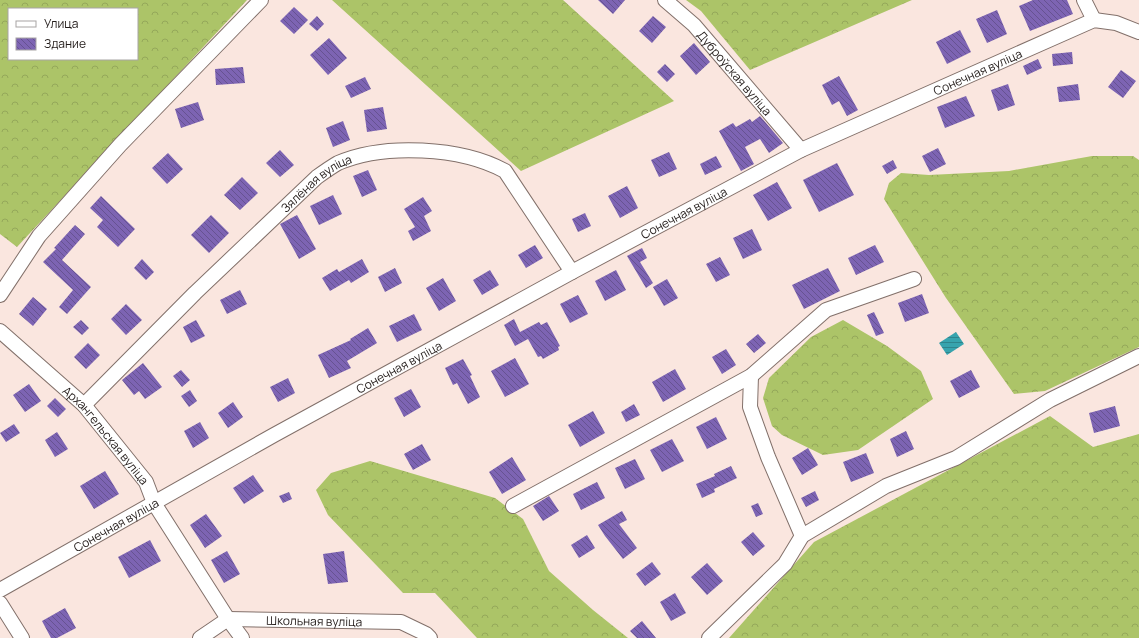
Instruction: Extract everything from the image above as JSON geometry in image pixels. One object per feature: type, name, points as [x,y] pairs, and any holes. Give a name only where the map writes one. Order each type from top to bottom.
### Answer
[{"type":"street","points":[[0,295],[39,236],[120,145],[261,0]]},
{"type":"street","name":"Дуброўская вуліца","points":[[665,0],[694,25],[801,150]]},
{"type":"street","points":[[1084,0],[1094,20],[1116,23],[1139,32]]},
{"type":"street","name":"Сонечная вуліца","points":[[0,590],[154,502],[572,272],[801,150],[1094,20]]},
{"type":"street","name":"Зялёная вуліца","points":[[84,405],[195,293],[317,177],[338,163],[368,154],[411,150],[450,154],[490,163],[505,171],[572,272]]},
{"type":"street","points":[[513,506],[751,376],[826,310],[914,279]]},
{"type":"street","name":"Архангельская вуліца","points":[[0,331],[84,405],[146,482],[154,502],[228,619],[242,638]]},
{"type":"street","points":[[709,638],[785,564],[802,536],[886,486],[956,458],[1050,400],[1139,356]]},
{"type":"street","points":[[751,376],[750,407],[768,457],[802,536]]},
{"type":"street","points":[[0,603],[22,638]]},
{"type":"street","points":[[200,638],[228,619]]},
{"type":"street","name":"Школьная вуліца","points":[[228,619],[401,622],[426,634],[430,638]]},
{"type":"green space","points":[[0,0],[247,0],[17,247],[0,234]]},
{"type":"green space","points":[[332,0],[563,0],[674,101],[521,171]]},
{"type":"green space","points":[[686,0],[912,0],[750,70],[701,11]]},
{"type":"green space","points":[[1092,156],[1133,156],[1139,160],[1139,347],[1045,391],[1014,394],[946,298],[884,199],[889,183],[901,173],[929,175],[1009,171]]},
{"type":"green space","points":[[843,320],[887,346],[921,371],[933,399],[858,450],[823,455],[782,435],[772,426],[763,398],[769,378],[811,337]]},
{"type":"green space","points":[[1050,416],[1093,447],[1139,434],[1139,638],[729,638],[814,542]]},
{"type":"green space","points":[[370,461],[495,498],[523,519],[549,571],[593,610],[628,638],[477,638],[435,593],[403,593],[328,515],[316,490],[331,473]]},
{"type":"water","points":[[956,332],[964,344],[947,355],[939,343]]},
{"type":"building","points":[[598,0],[625,0],[613,14]]},
{"type":"building","points":[[1033,0],[1067,0],[1073,14],[1030,31],[1019,6]]},
{"type":"building","points":[[294,7],[308,20],[294,34],[280,21]]},
{"type":"building","points":[[997,10],[1007,34],[987,43],[976,19]]},
{"type":"building","points":[[317,16],[324,24],[317,31],[309,24]]},
{"type":"building","points":[[653,16],[666,27],[652,43],[639,31]]},
{"type":"building","points":[[960,30],[971,52],[947,64],[936,42]]},
{"type":"building","points":[[329,38],[347,58],[328,75],[310,55]]},
{"type":"building","points":[[694,43],[710,62],[696,75],[680,56]]},
{"type":"building","points":[[1072,52],[1073,64],[1053,66],[1052,54]]},
{"type":"building","points":[[1038,59],[1042,68],[1027,75],[1023,66]]},
{"type":"building","points":[[665,64],[675,74],[667,82],[657,72]]},
{"type":"building","points":[[243,67],[245,83],[216,85],[215,69]]},
{"type":"building","points":[[1121,70],[1136,81],[1123,98],[1108,87]]},
{"type":"building","points":[[839,76],[858,110],[847,116],[839,101],[832,105],[822,85]]},
{"type":"building","points":[[365,77],[371,89],[351,98],[345,86]]},
{"type":"building","points":[[1008,84],[1015,105],[998,111],[991,90]]},
{"type":"building","points":[[1078,84],[1080,100],[1059,102],[1057,87]]},
{"type":"building","points":[[966,96],[975,116],[945,128],[937,107]]},
{"type":"building","points":[[198,102],[204,120],[181,128],[175,109]]},
{"type":"building","points":[[383,107],[387,129],[367,132],[364,110]]},
{"type":"building","points":[[760,116],[783,143],[769,153],[760,139],[745,147],[754,164],[741,171],[719,131],[733,123],[736,127],[750,119],[752,122]]},
{"type":"building","points":[[343,121],[350,140],[333,147],[326,128]]},
{"type":"building","points":[[938,148],[946,164],[930,172],[922,156]]},
{"type":"building","points":[[280,150],[294,165],[280,177],[266,163]]},
{"type":"building","points":[[669,152],[677,169],[659,177],[651,160]]},
{"type":"building","points":[[168,153],[183,169],[167,184],[152,168]]},
{"type":"building","points":[[716,156],[722,167],[705,175],[700,164]]},
{"type":"building","points":[[893,160],[897,168],[887,174],[882,166]]},
{"type":"building","points":[[837,163],[854,195],[819,212],[803,180]]},
{"type":"building","points":[[368,170],[377,190],[362,197],[353,176]]},
{"type":"building","points":[[242,177],[258,193],[240,210],[224,195]]},
{"type":"building","points":[[777,182],[792,208],[768,221],[753,195]]},
{"type":"building","points":[[627,186],[638,208],[620,218],[608,196]]},
{"type":"building","points":[[333,195],[342,214],[319,225],[310,206]]},
{"type":"building","points":[[101,196],[135,229],[118,247],[97,227],[103,220],[90,208]]},
{"type":"building","points":[[423,197],[432,211],[424,216],[431,231],[413,241],[408,231],[415,227],[404,209]]},
{"type":"building","points":[[585,213],[591,226],[578,232],[572,219]]},
{"type":"building","points":[[211,215],[229,233],[209,253],[191,235]]},
{"type":"building","points":[[297,215],[316,249],[299,259],[280,224]]},
{"type":"building","points":[[75,225],[85,234],[62,260],[91,287],[67,314],[59,307],[73,290],[43,262],[56,249],[54,248]]},
{"type":"building","points":[[752,229],[762,250],[743,259],[733,238]]},
{"type":"building","points":[[535,245],[543,258],[526,268],[518,255]]},
{"type":"building","points":[[875,245],[884,262],[856,275],[848,258]]},
{"type":"building","points":[[642,248],[647,258],[640,262],[653,283],[646,288],[627,256]]},
{"type":"building","points":[[720,257],[730,275],[716,282],[706,264]]},
{"type":"building","points":[[142,259],[154,272],[146,280],[134,268]]},
{"type":"building","points":[[362,259],[369,272],[351,283],[349,280],[330,291],[322,278],[337,269],[339,272]]},
{"type":"building","points":[[395,268],[402,283],[385,292],[378,277]]},
{"type":"building","points":[[828,268],[840,291],[804,309],[792,285]]},
{"type":"building","points":[[490,270],[499,285],[482,295],[473,280]]},
{"type":"building","points":[[616,270],[626,290],[605,301],[595,281]]},
{"type":"building","points":[[443,278],[456,301],[439,311],[426,288]]},
{"type":"building","points":[[667,279],[678,298],[664,306],[653,287]]},
{"type":"building","points":[[240,290],[247,304],[227,314],[220,300]]},
{"type":"building","points":[[922,294],[929,313],[905,322],[898,303]]},
{"type":"building","points":[[578,295],[588,314],[570,323],[560,304]]},
{"type":"building","points":[[33,297],[47,309],[33,326],[19,314]]},
{"type":"building","points":[[126,304],[142,320],[126,335],[111,319]]},
{"type":"building","points":[[874,312],[884,333],[876,336],[867,315]]},
{"type":"building","points":[[414,314],[422,330],[397,342],[389,326]]},
{"type":"building","points":[[514,319],[520,332],[539,322],[541,325],[547,322],[560,346],[558,347],[559,350],[543,359],[541,356],[538,357],[528,339],[515,346],[504,325]]},
{"type":"building","points":[[81,320],[89,328],[82,335],[73,327]]},
{"type":"building","points":[[196,320],[205,336],[191,343],[183,327]]},
{"type":"building","points":[[368,328],[377,343],[347,361],[351,368],[329,378],[318,355],[351,340],[350,339]]},
{"type":"building","points":[[758,334],[766,343],[754,353],[746,344]]},
{"type":"building","points":[[88,343],[100,355],[86,369],[74,357]]},
{"type":"building","points":[[726,349],[736,365],[722,374],[712,357]]},
{"type":"building","points":[[515,358],[529,384],[505,397],[491,371]]},
{"type":"building","points":[[463,359],[472,375],[470,376],[480,397],[468,404],[457,383],[453,385],[445,368]]},
{"type":"building","points":[[143,363],[162,387],[145,399],[139,391],[134,395],[122,380]]},
{"type":"building","points":[[675,369],[686,389],[663,402],[652,382]]},
{"type":"building","points":[[181,370],[190,380],[182,387],[173,376]]},
{"type":"building","points":[[971,370],[980,387],[959,398],[950,381]]},
{"type":"building","points":[[288,378],[295,393],[278,402],[270,387]]},
{"type":"building","points":[[29,384],[41,401],[25,412],[13,395]]},
{"type":"building","points":[[411,389],[421,407],[404,417],[394,398]]},
{"type":"building","points":[[190,390],[197,401],[189,407],[181,396]]},
{"type":"building","points":[[55,398],[66,409],[58,417],[47,406]]},
{"type":"building","points":[[233,402],[243,417],[228,428],[218,413]]},
{"type":"building","points":[[634,404],[640,415],[626,422],[621,412]]},
{"type":"building","points":[[1115,406],[1120,426],[1094,433],[1089,413]]},
{"type":"building","points":[[593,411],[605,433],[580,447],[568,425]]},
{"type":"building","points":[[716,417],[727,439],[707,449],[696,427]]},
{"type":"building","points":[[200,422],[209,438],[193,448],[184,431]]},
{"type":"building","points":[[14,424],[20,433],[6,442],[0,433]]},
{"type":"building","points":[[906,431],[914,449],[897,457],[890,439]]},
{"type":"building","points":[[57,432],[68,449],[55,457],[45,440]]},
{"type":"building","points":[[672,439],[684,461],[662,472],[650,450]]},
{"type":"building","points":[[422,444],[431,460],[413,470],[404,454]]},
{"type":"building","points":[[808,448],[818,465],[802,475],[792,458]]},
{"type":"building","points":[[866,453],[874,473],[851,482],[843,462]]},
{"type":"building","points":[[512,457],[526,480],[502,494],[489,472]]},
{"type":"building","points":[[635,459],[645,479],[625,489],[615,468]]},
{"type":"building","points":[[731,466],[737,478],[714,489],[715,492],[702,498],[696,484],[715,476],[714,474]]},
{"type":"building","points":[[105,471],[119,494],[94,509],[80,486]]},
{"type":"building","points":[[253,475],[264,491],[244,504],[233,488]]},
{"type":"building","points":[[597,482],[605,498],[581,510],[573,494]]},
{"type":"building","points":[[815,491],[819,500],[806,507],[801,498]]},
{"type":"building","points":[[289,492],[292,499],[283,503],[279,496]]},
{"type":"building","points":[[549,496],[559,511],[543,521],[533,506]]},
{"type":"building","points":[[758,503],[763,514],[756,517],[751,506]]},
{"type":"building","points":[[622,511],[627,520],[619,524],[637,548],[623,559],[598,525]]},
{"type":"building","points":[[206,514],[222,536],[205,548],[190,525]]},
{"type":"building","points":[[753,532],[765,546],[753,556],[741,542]]},
{"type":"building","points":[[587,535],[595,548],[579,558],[571,545]]},
{"type":"building","points":[[150,540],[161,561],[129,578],[118,557]]},
{"type":"building","points":[[227,551],[240,574],[224,583],[211,560]]},
{"type":"building","points":[[344,551],[348,582],[328,584],[323,554]]},
{"type":"building","points":[[652,562],[661,574],[645,586],[636,574]]},
{"type":"building","points":[[707,563],[723,581],[707,595],[691,577]]},
{"type":"building","points":[[675,593],[686,613],[671,621],[660,602]]},
{"type":"building","points":[[65,608],[76,628],[57,638],[51,638],[42,621]]},
{"type":"building","points":[[642,621],[656,638],[637,638],[630,631]]}]
